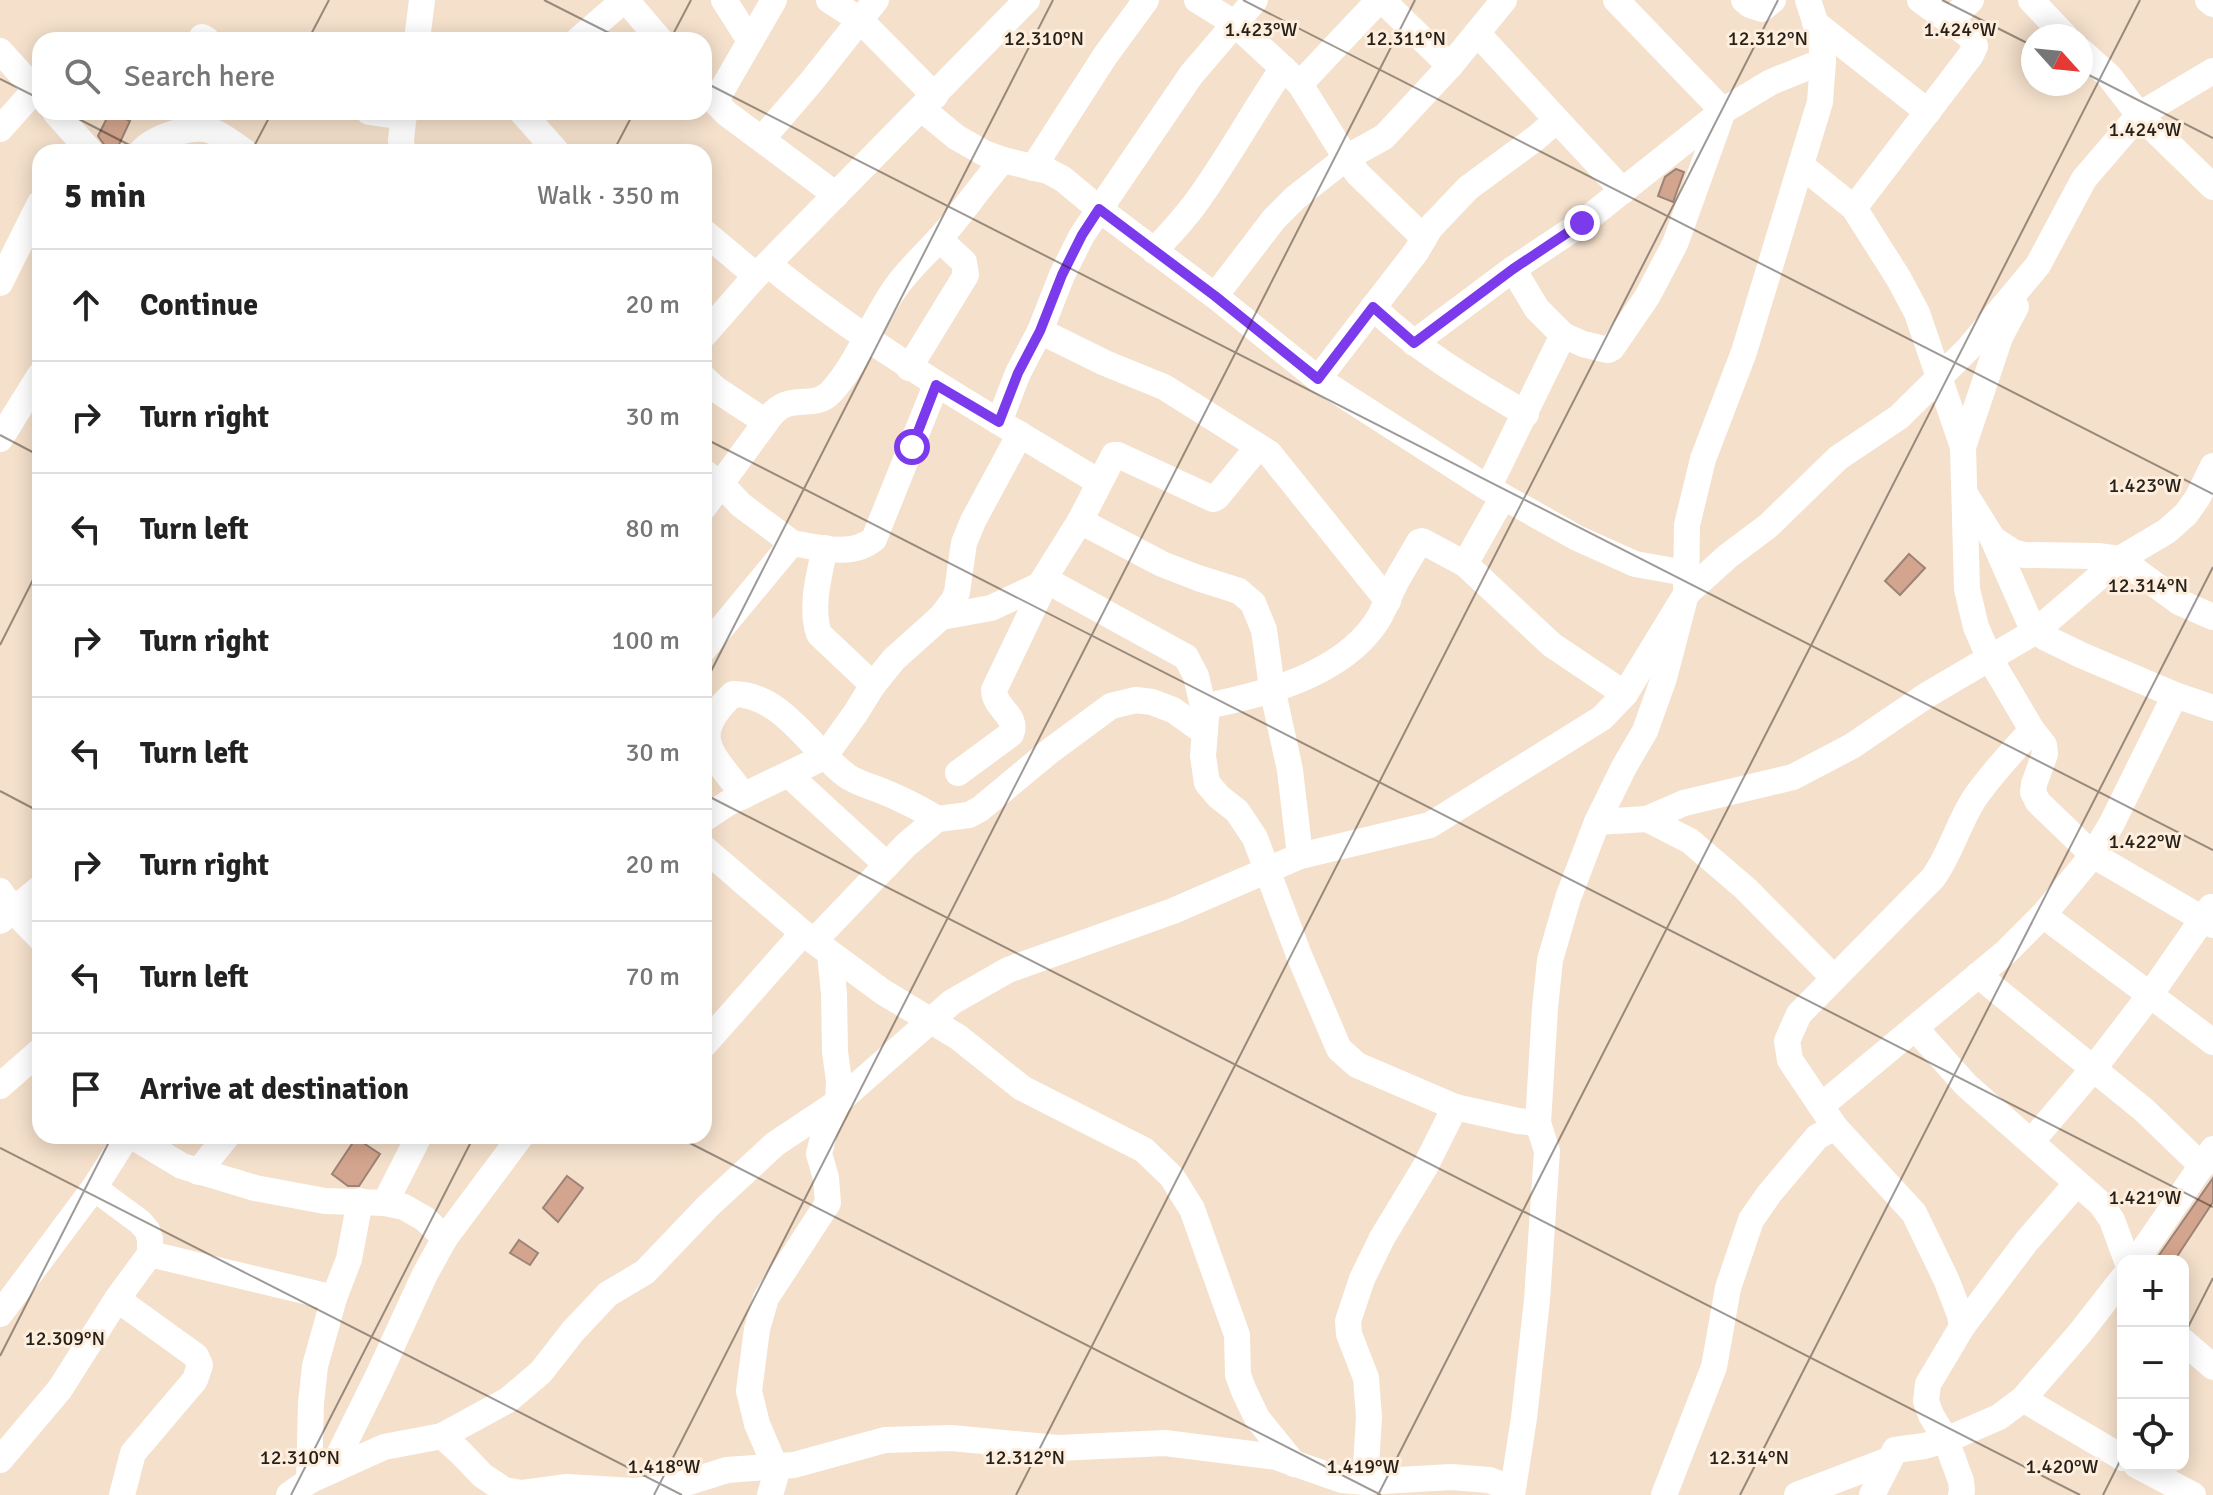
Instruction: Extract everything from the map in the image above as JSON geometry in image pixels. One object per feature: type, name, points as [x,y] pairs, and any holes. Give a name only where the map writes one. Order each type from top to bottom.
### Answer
[{"type":"street","points":[[418,32],[422,0]]},
{"type":"street","points":[[587,32],[625,0],[653,32]]},
{"type":"street","points":[[724,0],[750,41]]},
{"type":"street","points":[[712,92],[750,41],[774,0]]},
{"type":"street","points":[[829,0],[868,10],[928,102],[956,137],[984,153],[1063,179],[1318,379],[1496,492],[1577,538],[1686,584]]},
{"type":"street","points":[[712,326],[761,271],[1027,0]]},
{"type":"street","points":[[1033,168],[1105,56],[1146,0]]},
{"type":"street","points":[[1197,0],[1234,23],[1291,76],[1346,158],[1386,203],[1424,238]]},
{"type":"street","points":[[712,814],[824,757],[894,659],[941,617],[954,600],[964,543],[1010,428],[1018,373],[1082,235],[1191,75],[1255,0]]},
{"type":"street","points":[[1154,251],[1202,194],[1254,110],[1380,0],[1450,66]]},
{"type":"street","points":[[1215,296],[1274,219],[1295,198],[1346,158],[1384,137],[1450,66],[1504,0]]},
{"type":"street","points":[[1616,0],[1723,111]]},
{"type":"street","points":[[1744,0],[1757,9],[1765,8],[1773,0]]},
{"type":"street","points":[[1854,208],[1975,46],[1973,40],[1920,0]]},
{"type":"street","points":[[1949,21],[1971,0]]},
{"type":"street","points":[[2031,0],[2054,24]]},
{"type":"street","points":[[2208,0],[2213,4]]},
{"type":"street","points":[[762,139],[868,10]]},
{"type":"street","points":[[1812,12],[1928,112]]},
{"type":"street","points":[[1511,1495],[1526,1403],[1542,1236],[1547,1151],[1538,1123],[1550,960],[1568,898],[1597,822],[1645,731],[1664,678],[1686,584],[1687,525],[1703,459],[1744,352],[1820,102],[1823,61],[1821,40],[1812,12]]},
{"type":"street","points":[[1477,33],[1623,191]]},
{"type":"street","points":[[0,51],[32,86]]},
{"type":"street","points":[[1414,343],[1513,269],[1582,223],[1723,111],[1771,82],[1823,61]]},
{"type":"street","points":[[2093,62],[2109,76],[2139,115],[2213,187]]},
{"type":"street","points":[[1963,447],[2000,337],[2084,179],[2139,115],[2213,71]]},
{"type":"street","points":[[0,129],[32,97]]},
{"type":"street","points":[[712,98],[836,195]]},
{"type":"street","points":[[1513,269],[1537,309],[1563,335],[1595,348],[1612,348],[1647,297],[1675,244],[1723,111]]},
{"type":"street","points":[[62,120],[81,144]]},
{"type":"street","points":[[401,144],[403,120]]},
{"type":"street","points":[[529,120],[550,144]]},
{"type":"street","points":[[1318,379],[1416,252],[1430,228],[1468,188],[1557,120]]},
{"type":"street","points":[[150,144],[198,129],[211,131],[232,144]]},
{"type":"street","points":[[936,385],[874,539],[865,546],[825,548],[792,543],[741,505],[713,479],[782,404],[821,399],[828,395],[892,292],[1003,160]]},
{"type":"street","points":[[1802,166],[1854,208],[1917,313],[1963,447],[1967,589],[1976,627],[1990,659],[2044,745],[2045,754],[2033,792],[2038,802],[2093,855],[2210,916],[2094,1068],[2031,1142]]},
{"type":"street","points":[[0,283],[32,219]]},
{"type":"street","points":[[712,239],[747,268],[761,271],[814,302],[909,368],[1099,482]]},
{"type":"street","points":[[909,368],[966,275],[964,262],[939,239]]},
{"type":"street","points":[[310,1482],[384,1447],[442,1436],[508,1400],[541,1372],[573,1331],[608,1294],[645,1272],[708,1206],[775,1144],[838,1102],[952,1002],[1008,970],[1173,911],[1300,856],[1430,825],[1602,718],[1625,694],[1686,584],[1768,526],[1838,458],[1899,417],[1968,349],[2038,265]]},
{"type":"street","points":[[1373,307],[1414,343],[1526,414]]},
{"type":"street","points":[[1040,331],[1105,363],[1164,387],[1275,458],[1311,508],[1388,601]]},
{"type":"street","points":[[1465,564],[1526,414],[1563,335]]},
{"type":"street","points":[[712,385],[766,422]]},
{"type":"street","points":[[0,439],[32,388]]},
{"type":"street","points":[[958,773],[1014,729],[1014,723],[993,697],[994,690],[1039,596],[1042,582],[1080,521],[1112,457],[1116,454],[1209,499],[1216,499],[1258,447]]},
{"type":"street","points":[[1597,822],[1647,819],[1684,803],[1793,777],[1852,746],[1927,695],[2036,631],[2120,559],[2167,531],[2186,514],[2213,466]]},
{"type":"street","points":[[1966,494],[1993,539],[2036,631],[2069,649],[2213,708]]},
{"type":"street","points":[[1080,521],[1162,564],[1249,597],[1264,630],[1272,688],[1290,770],[1300,856]]},
{"type":"street","points":[[1993,539],[2024,555],[2120,559],[2179,602],[2213,617]]},
{"type":"street","points":[[1042,582],[1186,657],[1196,676],[1202,702],[1207,705],[1251,696],[1305,676],[1347,653],[1371,629],[1396,581],[1422,541],[1465,564],[1552,645],[1625,694]]},
{"type":"street","points":[[712,639],[792,543]]},
{"type":"street","points":[[825,548],[818,582],[815,624],[819,634],[873,685]]},
{"type":"street","points":[[941,617],[991,608],[1042,582]]},
{"type":"street","points":[[712,718],[733,694],[749,695],[787,718],[824,757],[854,780],[908,801],[937,819]]},
{"type":"street","points":[[1664,1495],[1714,1367],[1728,1288],[1751,1220],[1817,1137],[1828,1116],[1915,1028],[2043,915],[2093,855],[2175,695]]},
{"type":"street","points":[[712,1038],[816,943],[922,830],[937,819],[969,815],[980,809],[1111,706],[1136,700],[1152,702],[1173,710],[1204,732]]},
{"type":"street","points":[[1207,705],[1203,756],[1207,783],[1247,824],[1255,838],[1339,1049],[1357,1065],[1455,1107],[1538,1123]]},
{"type":"street","points":[[1962,1327],[1946,1279],[1914,1213],[1828,1116],[1790,1060],[1787,1041],[1799,1014],[1933,878],[1945,861],[1975,798],[2032,730]]},
{"type":"street","points":[[712,749],[744,796]]},
{"type":"street","points":[[789,775],[887,865]]},
{"type":"street","points":[[1647,819],[1690,841],[1708,855],[1834,978]]},
{"type":"street","points":[[712,855],[816,943],[883,992],[958,1037],[1022,1088],[1144,1150],[1172,1177],[1192,1209],[1237,1335],[1238,1375],[1257,1418],[1292,1462],[1331,1495]]},
{"type":"street","points":[[32,892],[4,907],[32,931]]},
{"type":"street","points":[[2043,915],[2213,1042]]},
{"type":"street","points":[[770,1495],[775,1466],[757,1424],[749,1391],[757,1329],[766,1298],[828,1203],[826,1178],[819,1154],[825,1129],[838,1102],[834,994],[816,943]]},
{"type":"street","points":[[1978,975],[2207,1158],[2139,1255]]},
{"type":"street","points":[[1915,1028],[1966,1085],[2101,1204],[2112,1220],[2121,1255]]},
{"type":"street","points":[[0,1086],[32,1058]]},
{"type":"street","points":[[1365,1482],[1369,1417],[1366,1378],[1349,1334],[1348,1321],[1362,1279],[1382,1238],[1425,1167],[1455,1107]]},
{"type":"street","points":[[0,1314],[9,1286],[94,1188],[124,1144]]},
{"type":"street","points":[[144,1144],[182,1166],[255,1188],[325,1201],[373,1202],[404,1207],[425,1219],[445,1238]]},
{"type":"street","points":[[198,1172],[221,1144]]},
{"type":"street","points":[[310,1482],[311,1403],[315,1366],[334,1298],[373,1202],[410,1144]]},
{"type":"street","points":[[310,1482],[378,1376],[419,1286],[445,1238],[515,1144]]},
{"type":"street","points":[[1961,1495],[1961,1481],[1946,1440],[1926,1401],[1928,1384],[1962,1327],[2026,1242],[2077,1183]]},
{"type":"street","points":[[0,1460],[60,1389],[117,1299],[150,1254],[147,1230],[94,1188]]},
{"type":"street","points":[[150,1254],[334,1298]]},
{"type":"street","points":[[1872,1495],[1895,1450],[1946,1440],[1999,1417],[2023,1399],[2117,1285]]},
{"type":"street","points":[[117,1299],[196,1356],[200,1365],[195,1380],[133,1453],[122,1495]]},
{"type":"street","points":[[2189,1346],[2213,1367]]},
{"type":"street","points":[[2023,1399],[2117,1454]]},
{"type":"street","points":[[442,1436],[485,1485],[522,1493],[567,1487],[634,1491],[673,1487],[727,1470],[794,1465],[885,1440],[951,1438],[1058,1448],[1165,1443],[1276,1457],[1342,1480],[1365,1482],[1451,1477],[1489,1480],[1502,1485],[1511,1495]]},
{"type":"street","points":[[1797,1495],[1889,1460]]},
{"type":"street","points":[[2147,1471],[2193,1495]]},
{"type":"building","points":[[106,120],[130,121],[119,144],[104,144],[98,136]]},
{"type":"building","points":[[1676,169],[1684,172],[1673,202],[1658,196],[1665,177]]},
{"type":"building","points":[[1909,554],[1925,568],[1900,595],[1885,581]]},
{"type":"building","points":[[352,1144],[365,1144],[380,1154],[359,1186],[348,1186],[332,1174]]},
{"type":"building","points":[[567,1176],[583,1188],[558,1222],[543,1208]]},
{"type":"building","points":[[2213,1178],[2213,1202],[2178,1255],[2159,1255]]},
{"type":"building","points":[[519,1240],[538,1253],[530,1265],[510,1253]]},
{"type":"route","points":[[912,447],[936,385],[999,422],[1062,275],[1099,209],[1215,296],[1318,379],[1373,307],[1414,343],[1549,243],[1582,223]]}]
